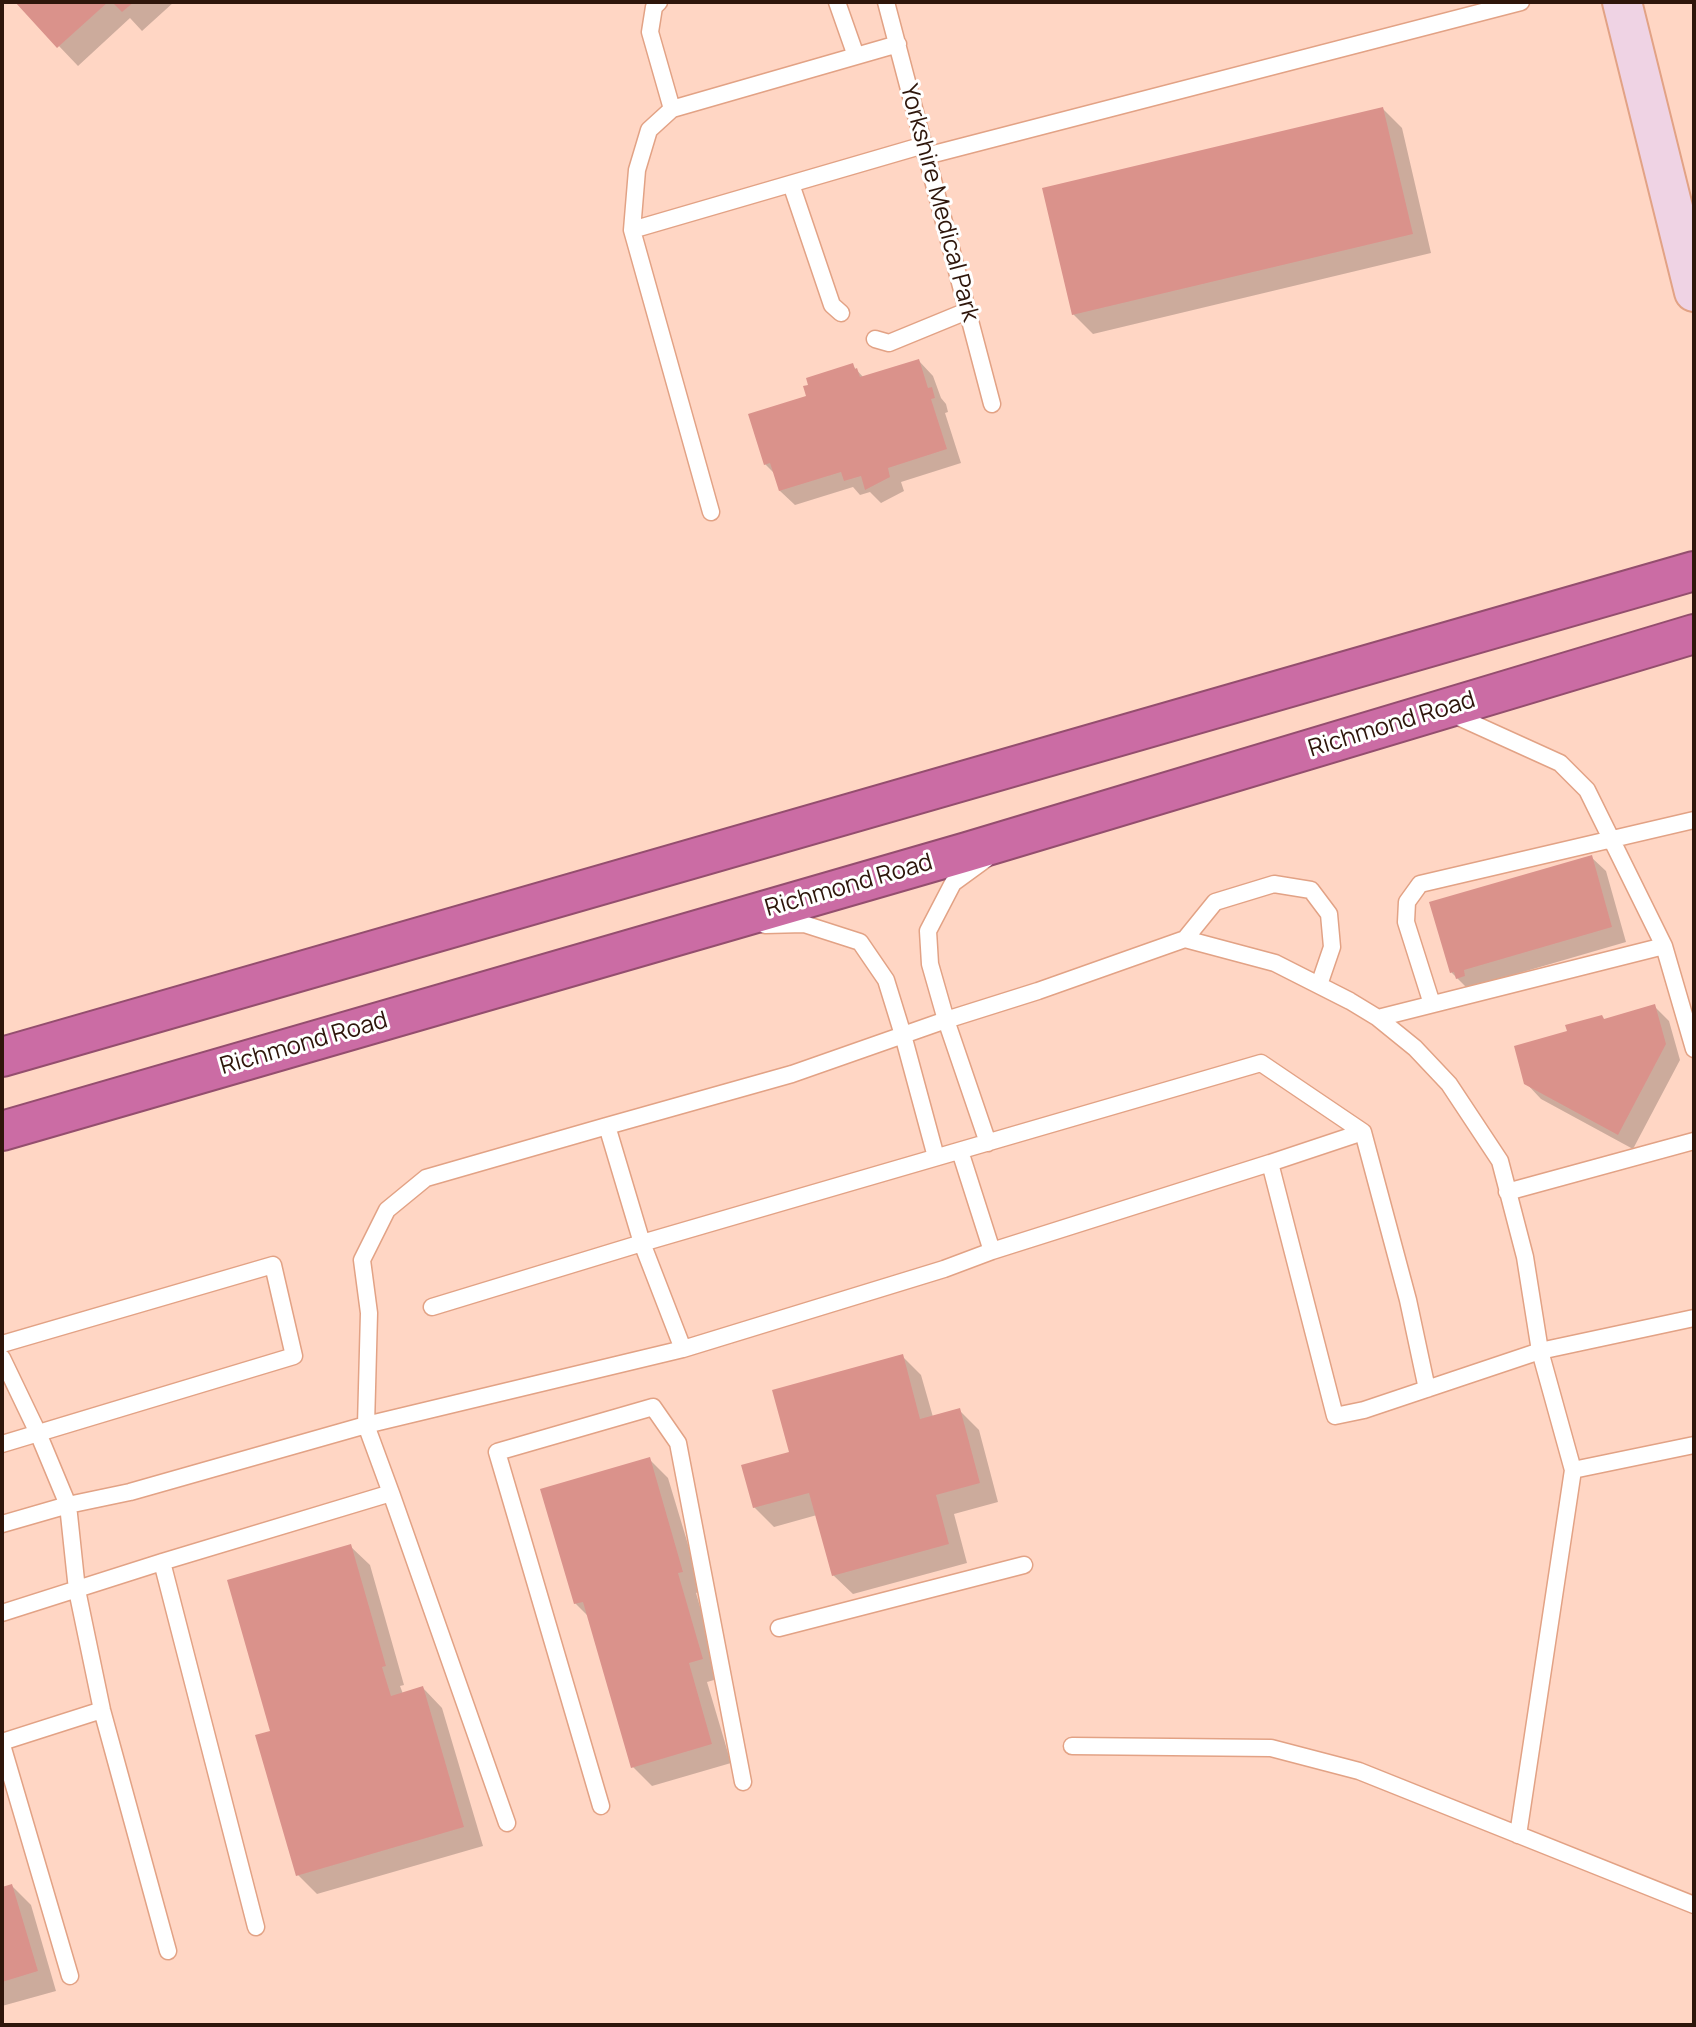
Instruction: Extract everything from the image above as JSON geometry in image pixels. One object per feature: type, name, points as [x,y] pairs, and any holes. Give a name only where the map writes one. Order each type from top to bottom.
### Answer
[{"type":"highway","points":[[2,1057],[1694,571]]},
{"type":"highway","name":"Richmond Road","points":[[2,1131],[1020,836],[1694,634]]},
{"type":"street","points":[[1622,2],[1694,292]]},
{"type":"lane","points":[[659,2],[654,7],[650,32],[672,109]]},
{"type":"lane","points":[[837,2],[856,56]]},
{"type":"lane","name":"Yorkshire Medical Park","points":[[886,2],[992,404]]},
{"type":"lane","points":[[632,230],[790,184],[1521,2]]},
{"type":"lane","points":[[711,512],[632,230],[637,170],[649,130],[672,109],[898,44]]},
{"type":"lane","points":[[790,184],[832,304],[841,313]]},
{"type":"lane","points":[[876,339],[889,343],[967,311]]},
{"type":"lane","points":[[1442,710],[1560,763],[1587,790],[1664,946],[1694,1049]]},
{"type":"lane","points":[[1432,1004],[1406,922],[1407,902],[1420,884],[1694,820]]},
{"type":"lane","points":[[988,1143],[930,964],[928,931],[953,883],[1020,836]]},
{"type":"lane","points":[[507,1823],[366,1425],[369,1313],[362,1260],[387,1210],[426,1178],[792,1074],[1185,939],[1215,902],[1273,884],[1311,890],[1329,914],[1332,947],[1319,985]]},
{"type":"lane","points":[[713,925],[804,924],[860,942],[886,981],[936,1157]]},
{"type":"lane","points":[[1185,939],[1275,963],[1378,1017],[1415,1048],[1450,1084],[1500,1161],[1525,1257],[1540,1351],[1573,1470],[1518,1835]]},
{"type":"lane","points":[[1378,1017],[1664,946]]},
{"type":"lane","points":[[432,1307],[642,1243],[1261,1063],[1363,1132],[1408,1300],[1427,1389]]},
{"type":"lane","points":[[607,1126],[642,1243],[683,1349]]},
{"type":"lane","points":[[2,1524],[68,1505],[130,1492],[366,1425],[683,1349],[944,1269],[992,1251],[1363,1132]]},
{"type":"lane","points":[[1507,1192],[1694,1142]]},
{"type":"lane","points":[[960,1151],[992,1251]]},
{"type":"lane","points":[[1270,1163],[1335,1416],[1364,1410],[1540,1351],[1694,1318]]},
{"type":"lane","points":[[2,1343],[272,1265],[294,1356],[2,1444]]},
{"type":"lane","points":[[2,1359],[38,1433],[68,1505],[77,1590],[102,1710],[168,1951]]},
{"type":"lane","points":[[601,1806],[497,1452],[653,1408],[678,1443],[743,1782]]},
{"type":"lane","points":[[1573,1470],[1694,1445]]},
{"type":"lane","points":[[2,1613],[391,1493]]},
{"type":"lane","points":[[162,1562],[256,1927]]},
{"type":"lane","points":[[779,1628],[1024,1565]]},
{"type":"lane","points":[[69,1976],[2,1744],[102,1710]]},
{"type":"lane","points":[[1072,1746],[1271,1748],[1359,1771],[1694,1905]]},
{"type":"building","points":[[15,2],[108,2],[57,48]]},
{"type":"building","points":[[112,2],[134,2],[122,12]]},
{"type":"building","points":[[1383,107],[1413,234],[1072,315],[1042,188]]},
{"type":"building","points":[[919,359],[928,388],[932,387],[935,398],[931,399],[947,449],[888,468],[890,477],[865,490],[861,476],[844,481],[841,472],[779,491],[770,463],[764,465],[748,414],[806,396],[803,386],[808,385],[806,378],[853,363],[860,377]]},
{"type":"building","points":[[1592,855],[1612,927],[1464,970],[1465,976],[1456,979],[1454,972],[1450,973],[1429,902]]},
{"type":"building","points":[[1655,1004],[1666,1044],[1618,1135],[1524,1084],[1514,1046],[1567,1031],[1565,1025],[1602,1015],[1604,1019]]},
{"type":"building","points":[[903,1354],[920,1419],[960,1408],[980,1483],[936,1495],[949,1544],[832,1576],[809,1493],[753,1508],[741,1465],[789,1452],[772,1390]]},
{"type":"building","points":[[650,1457],[683,1572],[678,1573],[703,1659],[689,1663],[712,1744],[631,1768],[583,1602],[574,1604],[540,1489]]},
{"type":"building","points":[[351,1544],[386,1666],[382,1667],[391,1696],[423,1686],[464,1827],[296,1876],[255,1735],[270,1731],[227,1580]]},
{"type":"building","points":[[12,1884],[38,1971],[2,1982],[2,1887]]}]
